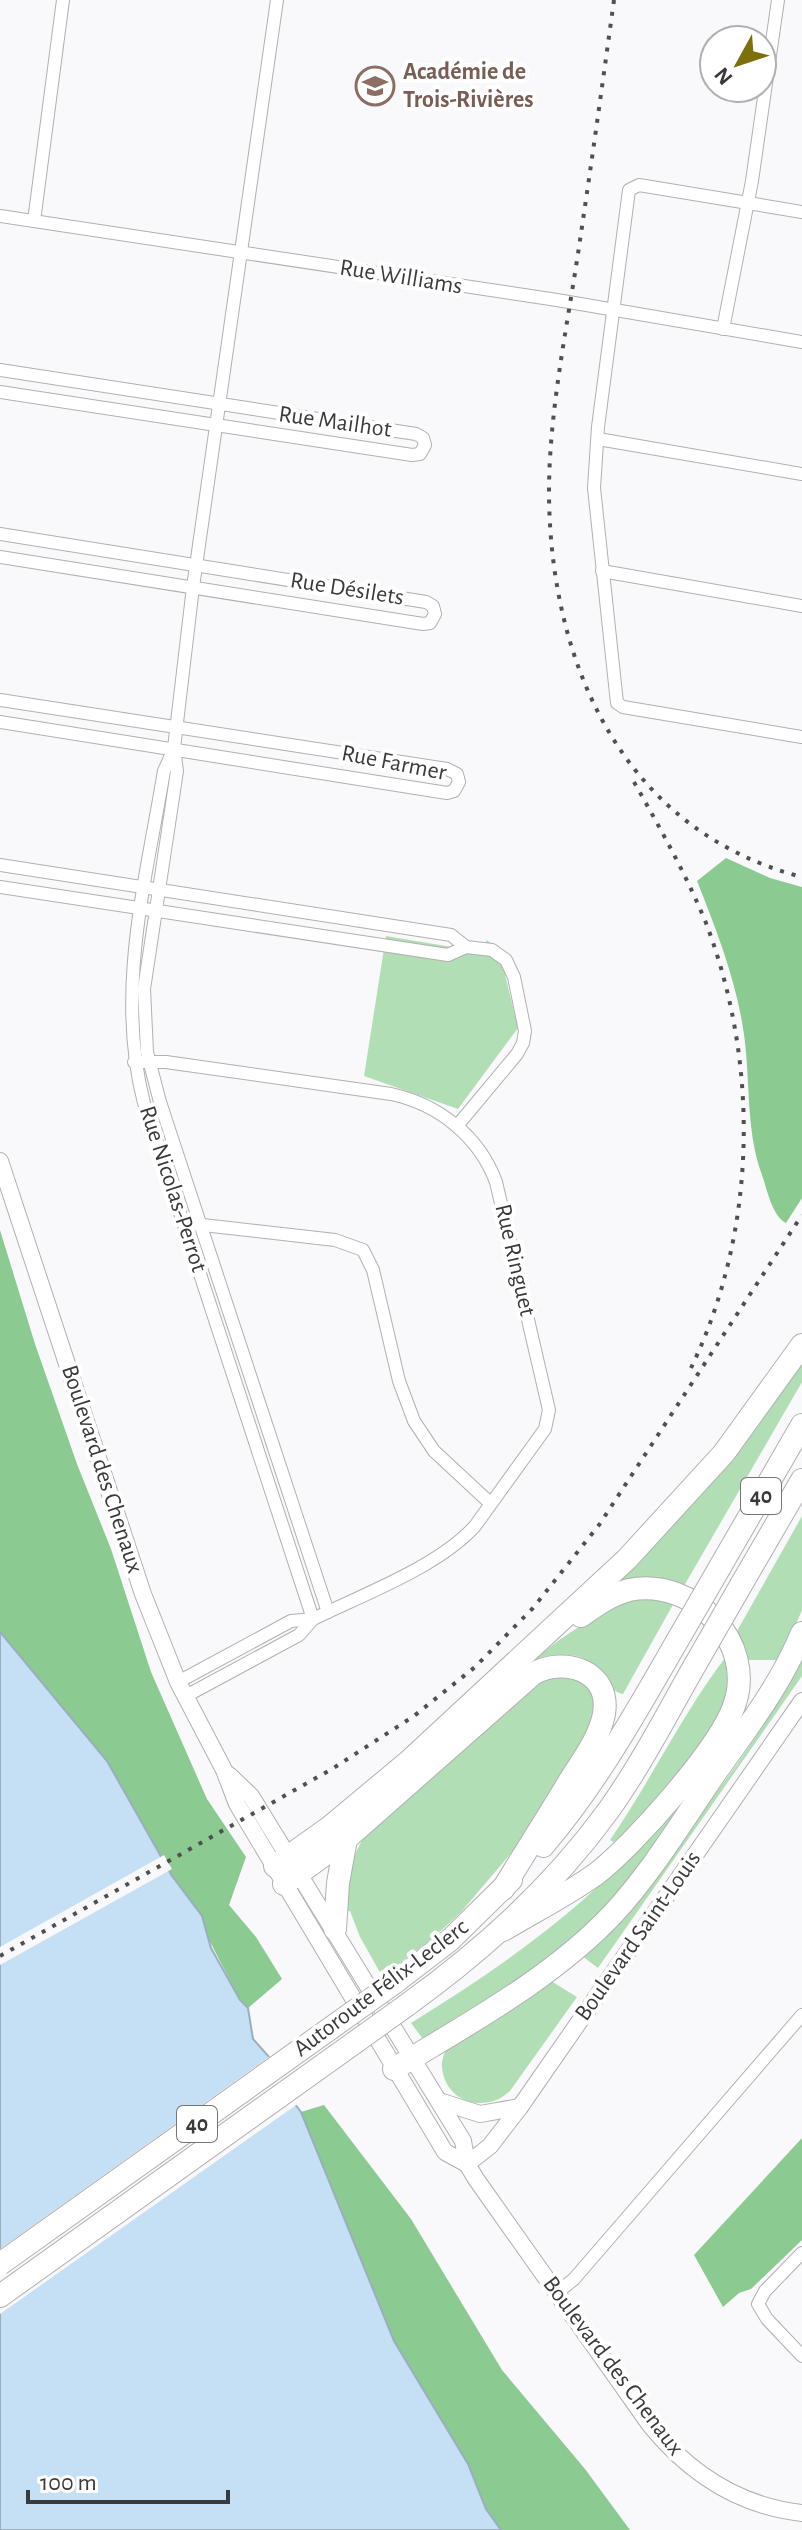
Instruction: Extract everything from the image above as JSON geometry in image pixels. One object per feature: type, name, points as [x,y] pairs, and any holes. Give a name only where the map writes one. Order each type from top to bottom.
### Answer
[{"type":"highway","points":[[287,1870],[529,1652],[627,1559],[682,1502],[748,1422],[802,1345]]},
{"type":"highway","name":"Autoroute Félix-Leclerc","points":[[0,2264],[394,1983],[450,1940],[503,1889],[588,1790],[802,1425]]},
{"type":"highway","name":"Autoroute Félix-Leclerc","points":[[0,2296],[407,2005],[503,1930],[555,1876],[607,1812],[634,1771],[802,1480]]},
{"type":"highway","points":[[503,1930],[597,1873],[639,1832],[719,1736],[733,1711],[739,1686],[735,1653],[717,1621],[686,1599],[657,1590],[635,1589],[613,1596],[529,1652]]},
{"type":"highway","points":[[404,2063],[555,1966],[613,1913],[647,1872],[762,1708],[782,1676],[802,1633]]},
{"type":"highway","points":[[287,1870],[346,1839],[533,1674],[552,1666],[576,1667],[588,1674],[600,1690],[604,1701],[602,1720],[588,1751],[503,1889]]},
{"type":"highway","points":[[335,1929],[338,1883],[346,1839]]},
{"type":"street","points":[[34,221],[63,0]]},
{"type":"street","name":"Rue Nicolas-Perrot","points":[[277,0],[193,587],[177,728],[174,748],[164,771],[130,994],[134,1062],[144,1103],[313,1619]]},
{"type":"street","points":[[723,329],[747,202],[778,0]]},
{"type":"street","points":[[802,212],[639,185],[631,188],[626,195],[594,493],[617,704],[802,737]]},
{"type":"street","name":"Rue Williams","points":[[0,216],[802,342]]},
{"type":"street","name":"Rue Mailhot","points":[[0,370],[416,434],[423,438],[425,445],[420,454],[412,455],[0,392]]},
{"type":"street","points":[[598,439],[802,474]]},
{"type":"street","name":"Rue Désilets","points":[[0,534],[426,602],[433,606],[435,614],[430,623],[423,624],[0,557]]},
{"type":"street","points":[[602,571],[802,606]]},
{"type":"street","name":"Rue Farmer","points":[[0,700],[447,769],[457,774],[459,782],[454,791],[447,793],[0,722]]},
{"type":"street","name":"Rue Nicolas-Perrot","points":[[174,748],[177,771],[144,989],[149,1061],[328,1612]]},
{"type":"street","points":[[0,865],[451,935],[466,947],[497,952],[506,960],[514,977],[525,1031],[523,1043],[457,1126]]},
{"type":"street","points":[[0,887],[448,955],[466,947]]},
{"type":"street","name":"Rue Ringuet","points":[[134,1062],[149,1061],[398,1095],[423,1105],[457,1126],[481,1153],[498,1187],[549,1410],[545,1429],[468,1534],[442,1554],[313,1619],[299,1635],[181,1690]]},
{"type":"street","name":"Boulevard des Chenaux","points":[[0,1161],[143,1594],[181,1690],[224,1770],[251,1796],[287,1870],[404,2063],[439,2101],[463,2141],[467,2164],[650,2425],[676,2455],[702,2476],[732,2493],[764,2505],[802,2513]]},
{"type":"street","points":[[184,1223],[335,1240],[363,1250],[373,1270],[399,1381],[414,1421],[434,1451],[490,1503]]},
{"type":"street","name":"Boulevard Saint-Louis","points":[[467,2164],[490,2146],[520,2107],[802,1701]]},
{"type":"street","name":"Boulevard des Chenaux","points":[[287,1870],[335,1929],[404,2063],[446,2154],[467,2164]]},
{"type":"street","points":[[557,2293],[574,2279],[802,2015]]},
{"type":"street","points":[[439,2101],[480,2114],[520,2107]]},
{"type":"street","points":[[802,2253],[765,2291],[758,2304],[767,2319],[802,2356]]},
{"type":"green space","points":[[726,858],[770,878],[802,887],[802,1198],[786,1223],[774,1208],[757,1157],[740,1009],[724,953],[697,881]]},
{"type":"green space","points":[[386,936],[482,952],[487,940],[499,950],[518,1028],[458,1109],[364,1076]]},
{"type":"green space","points":[[0,1230],[35,1344],[111,1549],[151,1672],[207,1799],[246,1857],[229,1905],[256,1937],[282,1979],[248,2008],[240,2000],[204,1930],[65,1710],[0,1632]]},
{"type":"green space","points":[[802,1357],[802,1382],[684,1586],[652,1578],[619,1582],[616,1576]]},
{"type":"green space","points":[[802,1516],[802,1610],[781,1660],[748,1660],[737,1631]]},
{"type":"green space","points":[[633,1597],[675,1601],[623,1694],[612,1689],[593,1664],[575,1656],[555,1656],[526,1668],[576,1628]]},
{"type":"green space","points":[[728,1654],[732,1681],[714,1729],[647,1811],[614,1842],[610,1840],[696,1699]]},
{"type":"green space","points":[[802,1660],[802,1676],[598,1968],[582,1956],[728,1777]]},
{"type":"green space","points":[[570,1673],[594,1693],[594,1723],[518,1845],[461,1912],[432,1939],[382,1976],[360,1937],[350,1911],[346,1911],[347,1881],[362,1841],[367,1833],[537,1681]]},
{"type":"green space","points":[[708,1764],[672,1823],[598,1919],[516,1983],[423,2039],[411,2023],[493,1969],[572,1910],[631,1853]]},
{"type":"green space","points":[[551,1981],[577,1997],[510,2091],[490,2102],[468,2101],[459,2096],[445,2079],[442,2064],[446,2049]]},
{"type":"green space","points":[[324,2105],[411,2219],[502,2370],[585,2469],[630,2530],[501,2530],[486,2509],[468,2464],[394,2341],[301,2112]]},
{"type":"green space","points":[[802,2138],[802,2240],[751,2289],[739,2293],[723,2307],[694,2255]]},
{"type":"water","points":[[0,1632],[107,1761],[172,1876],[202,1916],[211,1948],[240,2000],[248,2008],[253,2039],[270,2058],[287,2094],[301,2112],[394,2341],[468,2464],[486,2509],[501,2530],[0,2530]]},
{"type":"pier","points":[[164,1855],[172,1869],[0,1965],[0,1947]]},
{"type":"pier","points":[[273,2054],[284,2080],[299,2103],[0,2314],[0,2249]]},
{"type":"railway","points":[[614,0],[552,430],[549,493],[553,557],[564,619],[583,678],[609,732],[644,781],[688,822],[740,854],[802,877]]},
{"type":"railway","points":[[634,782],[706,923],[724,977],[736,1033],[742,1090],[744,1147],[739,1204],[729,1261],[713,1315],[691,1368]]},
{"type":"railway","points":[[0,1956],[332,1769],[414,1716],[475,1667],[533,1608],[599,1525],[802,1215]]},
{"type":"place","name":"Académie de Trois-Rivières","points":[[375,86]]}]
